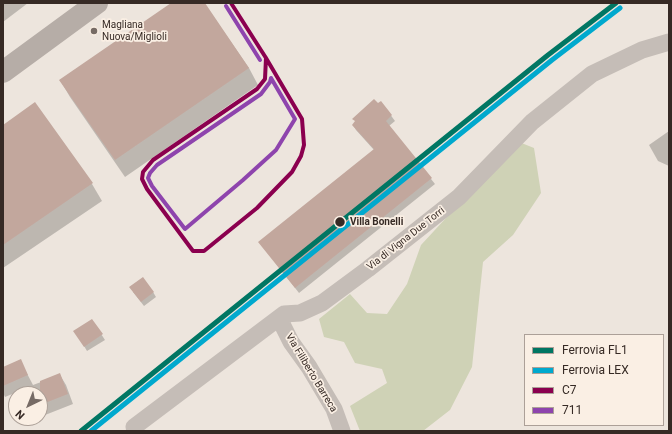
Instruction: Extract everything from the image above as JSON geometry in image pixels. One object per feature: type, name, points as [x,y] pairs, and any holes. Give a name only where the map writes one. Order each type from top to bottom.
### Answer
[{"type":"main road","points":[[3,72],[97,3]]},
{"type":"street","name":"Via di Vigna Due Torri","points":[[134,427],[284,314],[300,313],[322,303],[368,269],[459,197],[532,122],[592,74],[642,50],[669,42]]},
{"type":"street","name":"Via Filiberto Barreca","points":[[284,314],[282,324],[291,342],[309,367],[334,409],[342,431]]},
{"type":"green space","points":[[519,142],[534,148],[541,193],[513,235],[483,262],[472,367],[450,410],[423,431],[360,431],[350,406],[387,383],[382,369],[355,363],[344,342],[324,337],[319,319],[350,294],[367,313],[387,314],[407,284],[421,245]]},
{"type":"building","points":[[171,3],[205,3],[249,68],[115,160],[59,80]]},
{"type":"building","points":[[374,99],[378,103],[381,101],[392,115],[386,121],[432,178],[295,288],[258,242],[374,149],[352,125],[355,121],[352,119]]},
{"type":"building","points":[[35,102],[93,183],[3,245],[3,125]]},
{"type":"building","points":[[143,277],[154,292],[141,302],[129,287]]},
{"type":"building","points":[[92,319],[103,334],[84,347],[73,331]]},
{"type":"building","points":[[21,359],[28,375],[3,386],[3,367]]},
{"type":"building","points":[[60,373],[68,394],[48,402],[48,386],[40,386],[40,381]]},
{"type":"rail line","name":"FL1","points":[[81,431],[548,55],[616,3]]},
{"type":"rail line","name":"LEX","points":[[91,431],[552,60],[620,8]]},
{"type":"transit line","name":"C7","points":[[231,3],[266,58]]},
{"type":"transit line","name":"711","points":[[226,6],[260,60]]},
{"type":"transit line","name":"C7","points":[[266,58],[302,119],[304,145],[301,156],[292,172],[257,208],[204,251],[193,251],[147,189],[142,179],[143,172],[153,160],[257,89],[265,79],[266,58]]},
{"type":"transit line","name":"711","points":[[271,78],[295,119],[276,150],[185,229],[152,186],[148,178],[150,173],[157,165],[261,94],[270,82],[271,78]]},
{"type":"place","name":"Magliana Nuova/Miglioli","points":[[94,31]]},
{"type":"place","name":"Villa Bonelli","points":[[340,222]]}]
